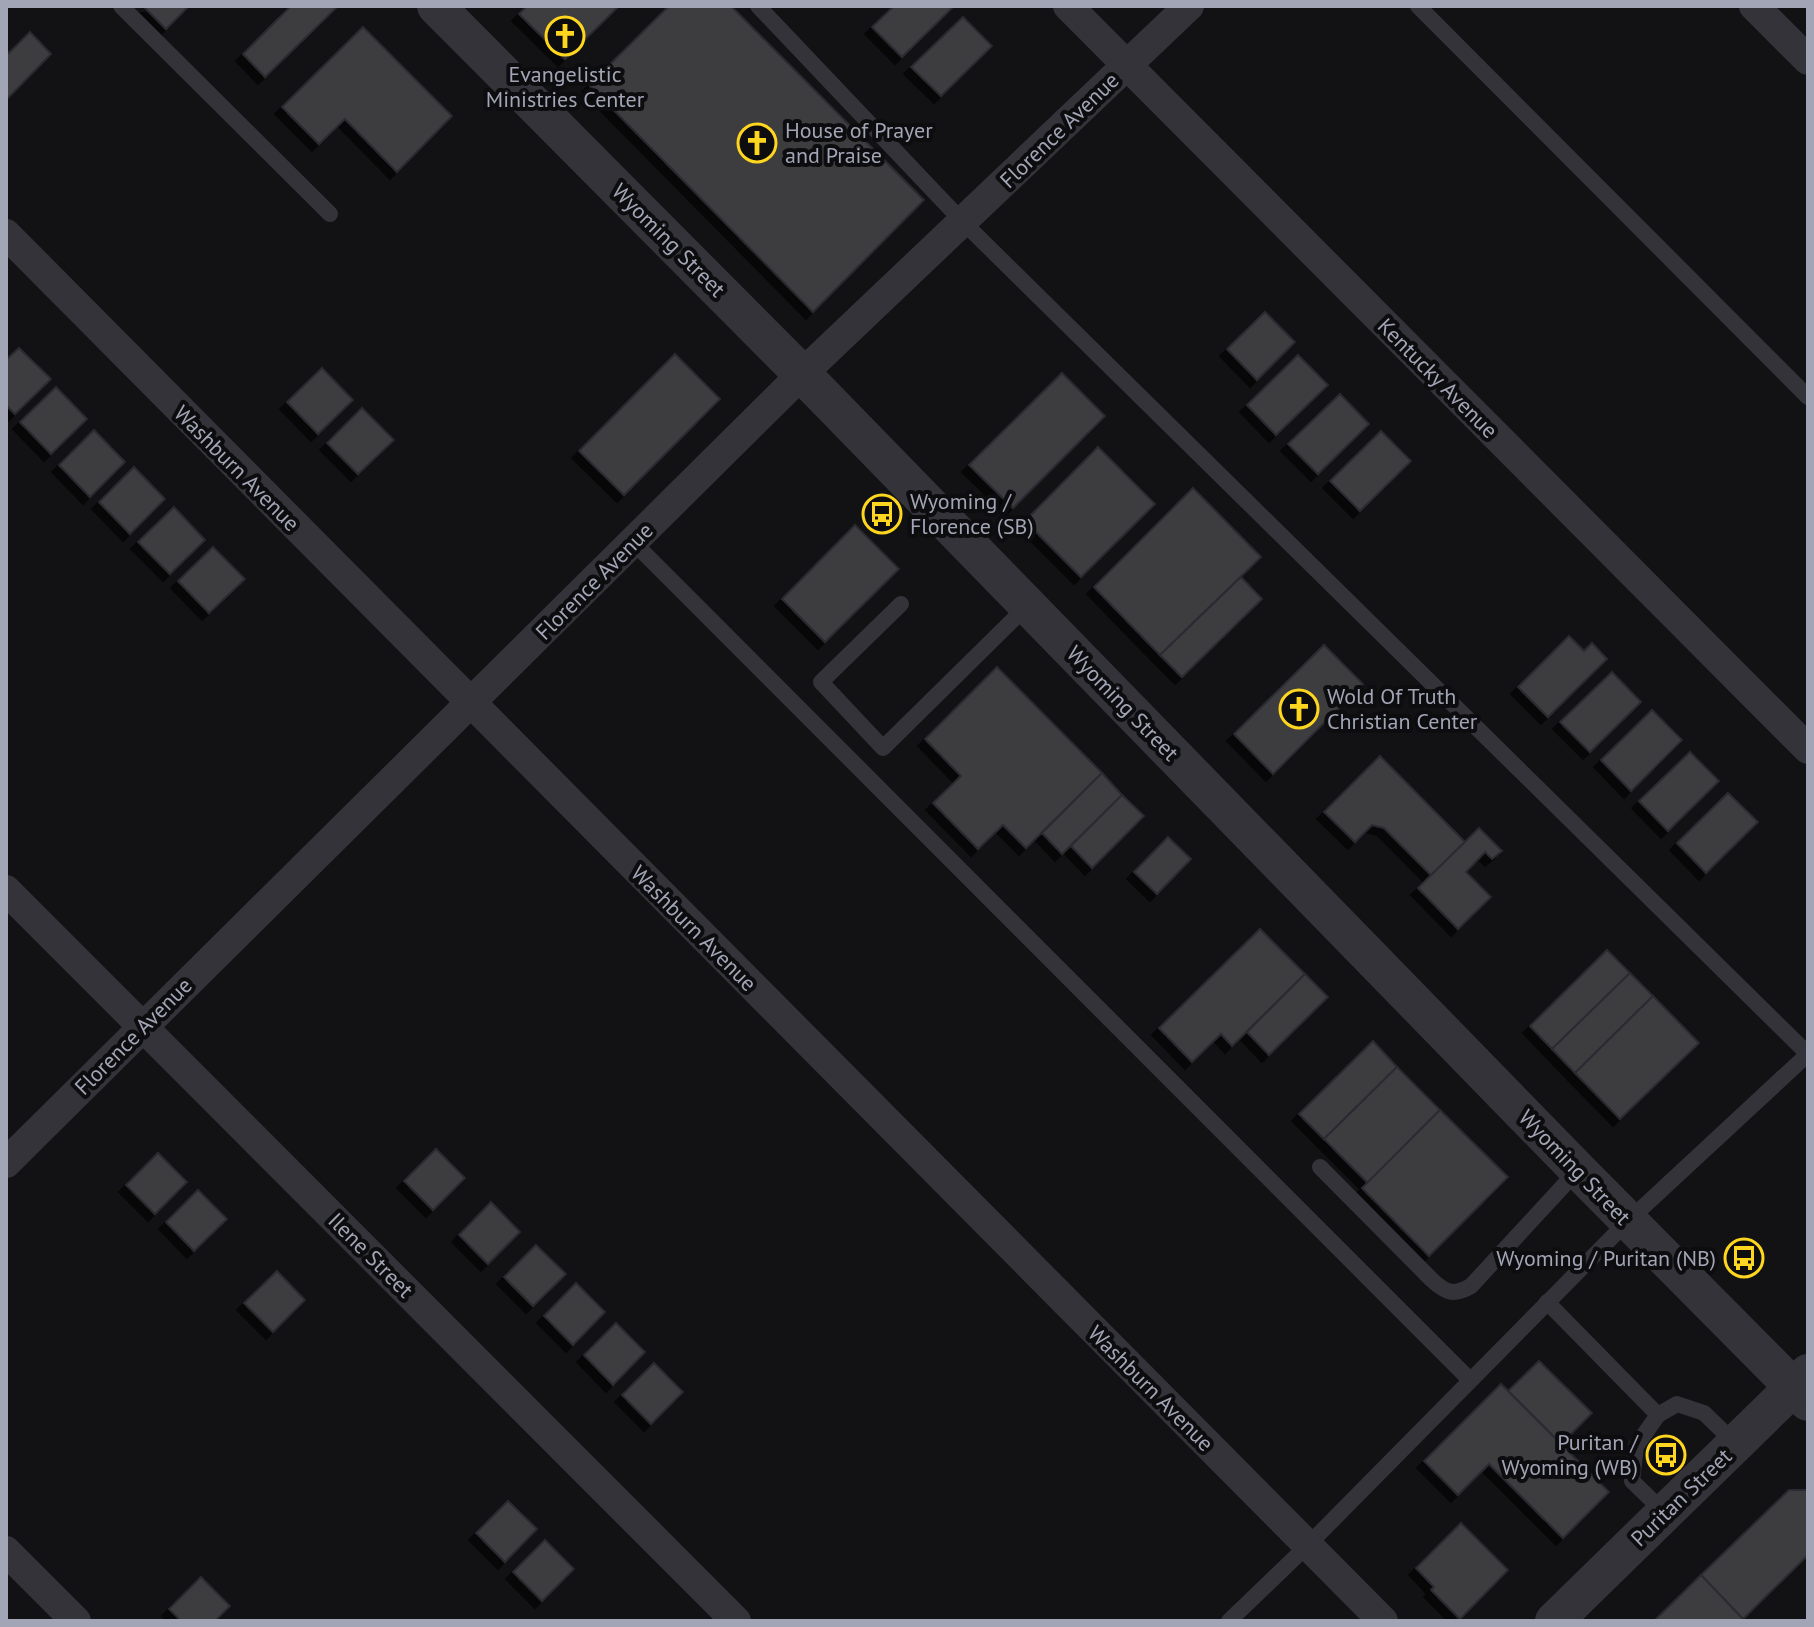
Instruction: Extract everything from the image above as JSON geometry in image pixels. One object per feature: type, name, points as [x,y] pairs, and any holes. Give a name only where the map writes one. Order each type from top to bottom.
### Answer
[{"type":"street","name":"Wyoming Street","points":[[436,6],[802,374],[1628,1221],[1803,1388]]},
{"type":"street","name":"Kentucky Avenue","points":[[1068,6],[1808,749]]},
{"type":"street","name":"Florence Avenue","points":[[6,1163],[802,374],[1189,6]]},
{"type":"street","points":[[1754,6],[1808,60]]},
{"type":"street","name":"Washburn Avenue","points":[[6,234],[1383,1621]]},
{"type":"street","name":"Ilene Street","points":[[6,890],[736,1621]]},
{"type":"street","name":"Puritan Street","points":[[1554,1621],[1736,1444],[1803,1388]]},
{"type":"street","points":[[6,1551],[76,1621]]},
{"type":"lane","points":[[121,6],[330,214]]},
{"type":"lane","points":[[758,6],[963,222],[1808,1054],[1628,1221],[1229,1621]]},
{"type":"lane","points":[[1418,6],[1808,397]]},
{"type":"lane","points":[[633,542],[1470,1380]]},
{"type":"lane","points":[[901,604],[821,682],[883,748],[1028,605]]},
{"type":"lane","points":[[1320,1167],[1445,1292],[1459,1293],[1471,1286],[1578,1170]]},
{"type":"lane","points":[[1547,1302],[1658,1415]]},
{"type":"lane","points":[[1665,1513],[1632,1481],[1636,1446],[1658,1415],[1677,1404],[1704,1413],[1736,1444]]},
{"type":"building","points":[[143,6],[189,6],[166,29]]},
{"type":"building","points":[[291,6],[337,7],[265,77],[243,54]]},
{"type":"building","name":"Evangelistic Ministries Center","points":[[527,6],[619,6],[565,59],[519,14]]},
{"type":"building","name":"House of Prayer and Praise","points":[[669,6],[731,6],[924,200],[813,312],[589,85]]},
{"type":"building","points":[[894,6],[953,7],[902,57],[872,27]]},
{"type":"building","points":[[963,17],[992,46],[941,96],[911,67]]},
{"type":"building","points":[[363,27],[452,116],[397,172],[345,119],[319,144],[282,107]]},
{"type":"building","points":[[30,32],[51,54],[6,100],[6,50],[9,53]]},
{"type":"building","points":[[1265,312],[1295,342],[1257,380],[1227,349]]},
{"type":"building","points":[[19,348],[51,379],[15,414],[6,405],[6,360]]},
{"type":"building","points":[[675,354],[720,399],[624,495],[579,451]]},
{"type":"building","points":[[1298,355],[1328,385],[1276,435],[1247,405]]},
{"type":"building","points":[[322,368],[353,400],[318,434],[287,402]]},
{"type":"building","points":[[1062,373],[1105,416],[1013,508],[969,465]]},
{"type":"building","points":[[56,387],[87,419],[51,454],[20,422]]},
{"type":"building","points":[[1340,394],[1369,424],[1318,474],[1288,444]]},
{"type":"building","points":[[362,408],[394,440],[358,474],[327,443]]},
{"type":"building","points":[[94,430],[125,462],[90,497],[59,465]]},
{"type":"building","points":[[1381,431],[1411,461],[1360,511],[1330,481]]},
{"type":"building","points":[[1098,447],[1155,504],[1081,577],[1025,521]]},
{"type":"building","points":[[134,467],[165,499],[130,534],[99,502]]},
{"type":"building","points":[[1193,488],[1261,557],[1160,655],[1094,587]]},
{"type":"building","points":[[174,507],[205,540],[170,574],[138,542]]},
{"type":"building","points":[[855,525],[899,569],[825,642],[782,599]]},
{"type":"building","points":[[213,547],[245,579],[209,613],[178,581]]},
{"type":"building","points":[[1241,577],[1262,599],[1182,677],[1160,655]]},
{"type":"building","points":[[1569,636],[1584,651],[1592,643],[1607,659],[1548,717],[1518,687]]},
{"type":"building","name":"Wold Of Truth Christian Center","points":[[1324,645],[1363,684],[1273,774],[1234,734]]},
{"type":"building","points":[[997,667],[1102,773],[1026,848],[1003,825],[978,849],[933,803],[961,776],[925,739]]},
{"type":"building","points":[[1612,672],[1641,702],[1590,752],[1560,722]]},
{"type":"building","points":[[1652,710],[1682,740],[1631,791],[1601,760]]},
{"type":"building","points":[[1690,752],[1719,781],[1668,831],[1639,801]]},
{"type":"building","points":[[1380,756],[1465,842],[1431,875],[1384,828],[1372,825],[1355,842],[1324,812]]},
{"type":"building","points":[[1102,773],[1122,795],[1062,854],[1042,833]]},
{"type":"building","points":[[1728,793],[1758,822],[1706,873],[1677,843]]},
{"type":"building","points":[[1122,795],[1144,816],[1092,868],[1071,846]]},
{"type":"building","points":[[1479,828],[1502,851],[1492,859],[1485,852],[1466,872],[1491,897],[1458,929],[1418,888]]},
{"type":"building","points":[[1168,837],[1191,859],[1157,894],[1134,872]]},
{"type":"building","points":[[1260,929],[1305,974],[1232,1046],[1221,1034],[1192,1062],[1159,1028]]},
{"type":"building","points":[[1607,950],[1630,973],[1552,1049],[1530,1026]]},
{"type":"building","points":[[1630,973],[1653,996],[1575,1073],[1552,1049]]},
{"type":"building","points":[[1305,974],[1328,997],[1269,1055],[1247,1032]]},
{"type":"building","points":[[1653,996],[1699,1043],[1620,1119],[1575,1073]]},
{"type":"building","points":[[1373,1041],[1397,1067],[1324,1139],[1299,1114]]},
{"type":"building","points":[[1397,1067],[1440,1110],[1368,1183],[1324,1139]]},
{"type":"building","points":[[1440,1110],[1508,1177],[1429,1256],[1362,1188]]},
{"type":"building","points":[[436,1149],[465,1178],[433,1210],[404,1181]]},
{"type":"building","points":[[158,1153],[187,1182],[155,1214],[126,1185]]},
{"type":"building","points":[[198,1190],[227,1219],[194,1251],[166,1222]]},
{"type":"building","points":[[491,1202],[520,1232],[488,1264],[459,1235]]},
{"type":"building","points":[[536,1245],[566,1274],[533,1306],[504,1277]]},
{"type":"building","points":[[277,1271],[305,1300],[273,1332],[244,1303]]},
{"type":"building","points":[[576,1283],[605,1312],[573,1345],[544,1316]]},
{"type":"building","points":[[616,1323],[645,1352],[613,1385],[584,1355]]},
{"type":"building","points":[[1539,1361],[1592,1413],[1561,1444],[1508,1391]]},
{"type":"building","points":[[654,1363],[683,1392],[651,1424],[622,1395]]},
{"type":"building","points":[[1501,1384],[1609,1492],[1563,1538],[1489,1464],[1458,1495],[1424,1461]]},
{"type":"building","points":[[1789,1490],[1808,1490],[1808,1555],[1743,1619],[1701,1575]]},
{"type":"building","points":[[508,1501],[537,1529],[505,1562],[476,1533]]},
{"type":"building","points":[[1461,1523],[1508,1570],[1460,1619],[1431,1590],[1434,1587],[1416,1568]]},
{"type":"building","points":[[545,1540],[574,1569],[542,1601],[513,1572]]},
{"type":"building","points":[[1701,1575],[1743,1619],[1654,1621]]},
{"type":"building","points":[[201,1577],[230,1606],[215,1621],[181,1621],[169,1609]]},
{"type":"place","name":"Evangelistic Ministries Center","points":[[565,36]]},
{"type":"place","name":"House of Prayer and Praise","points":[[757,143]]},
{"type":"place","name":"Wyoming / Florence (SB)","points":[[882,514]]},
{"type":"place","name":"Wold Of Truth Christian Center","points":[[1299,709]]},
{"type":"place","name":"Wyoming / Puritan (NB)","points":[[1744,1258]]},
{"type":"place","name":"Puritan / Wyoming (WB)","points":[[1666,1455]]}]
